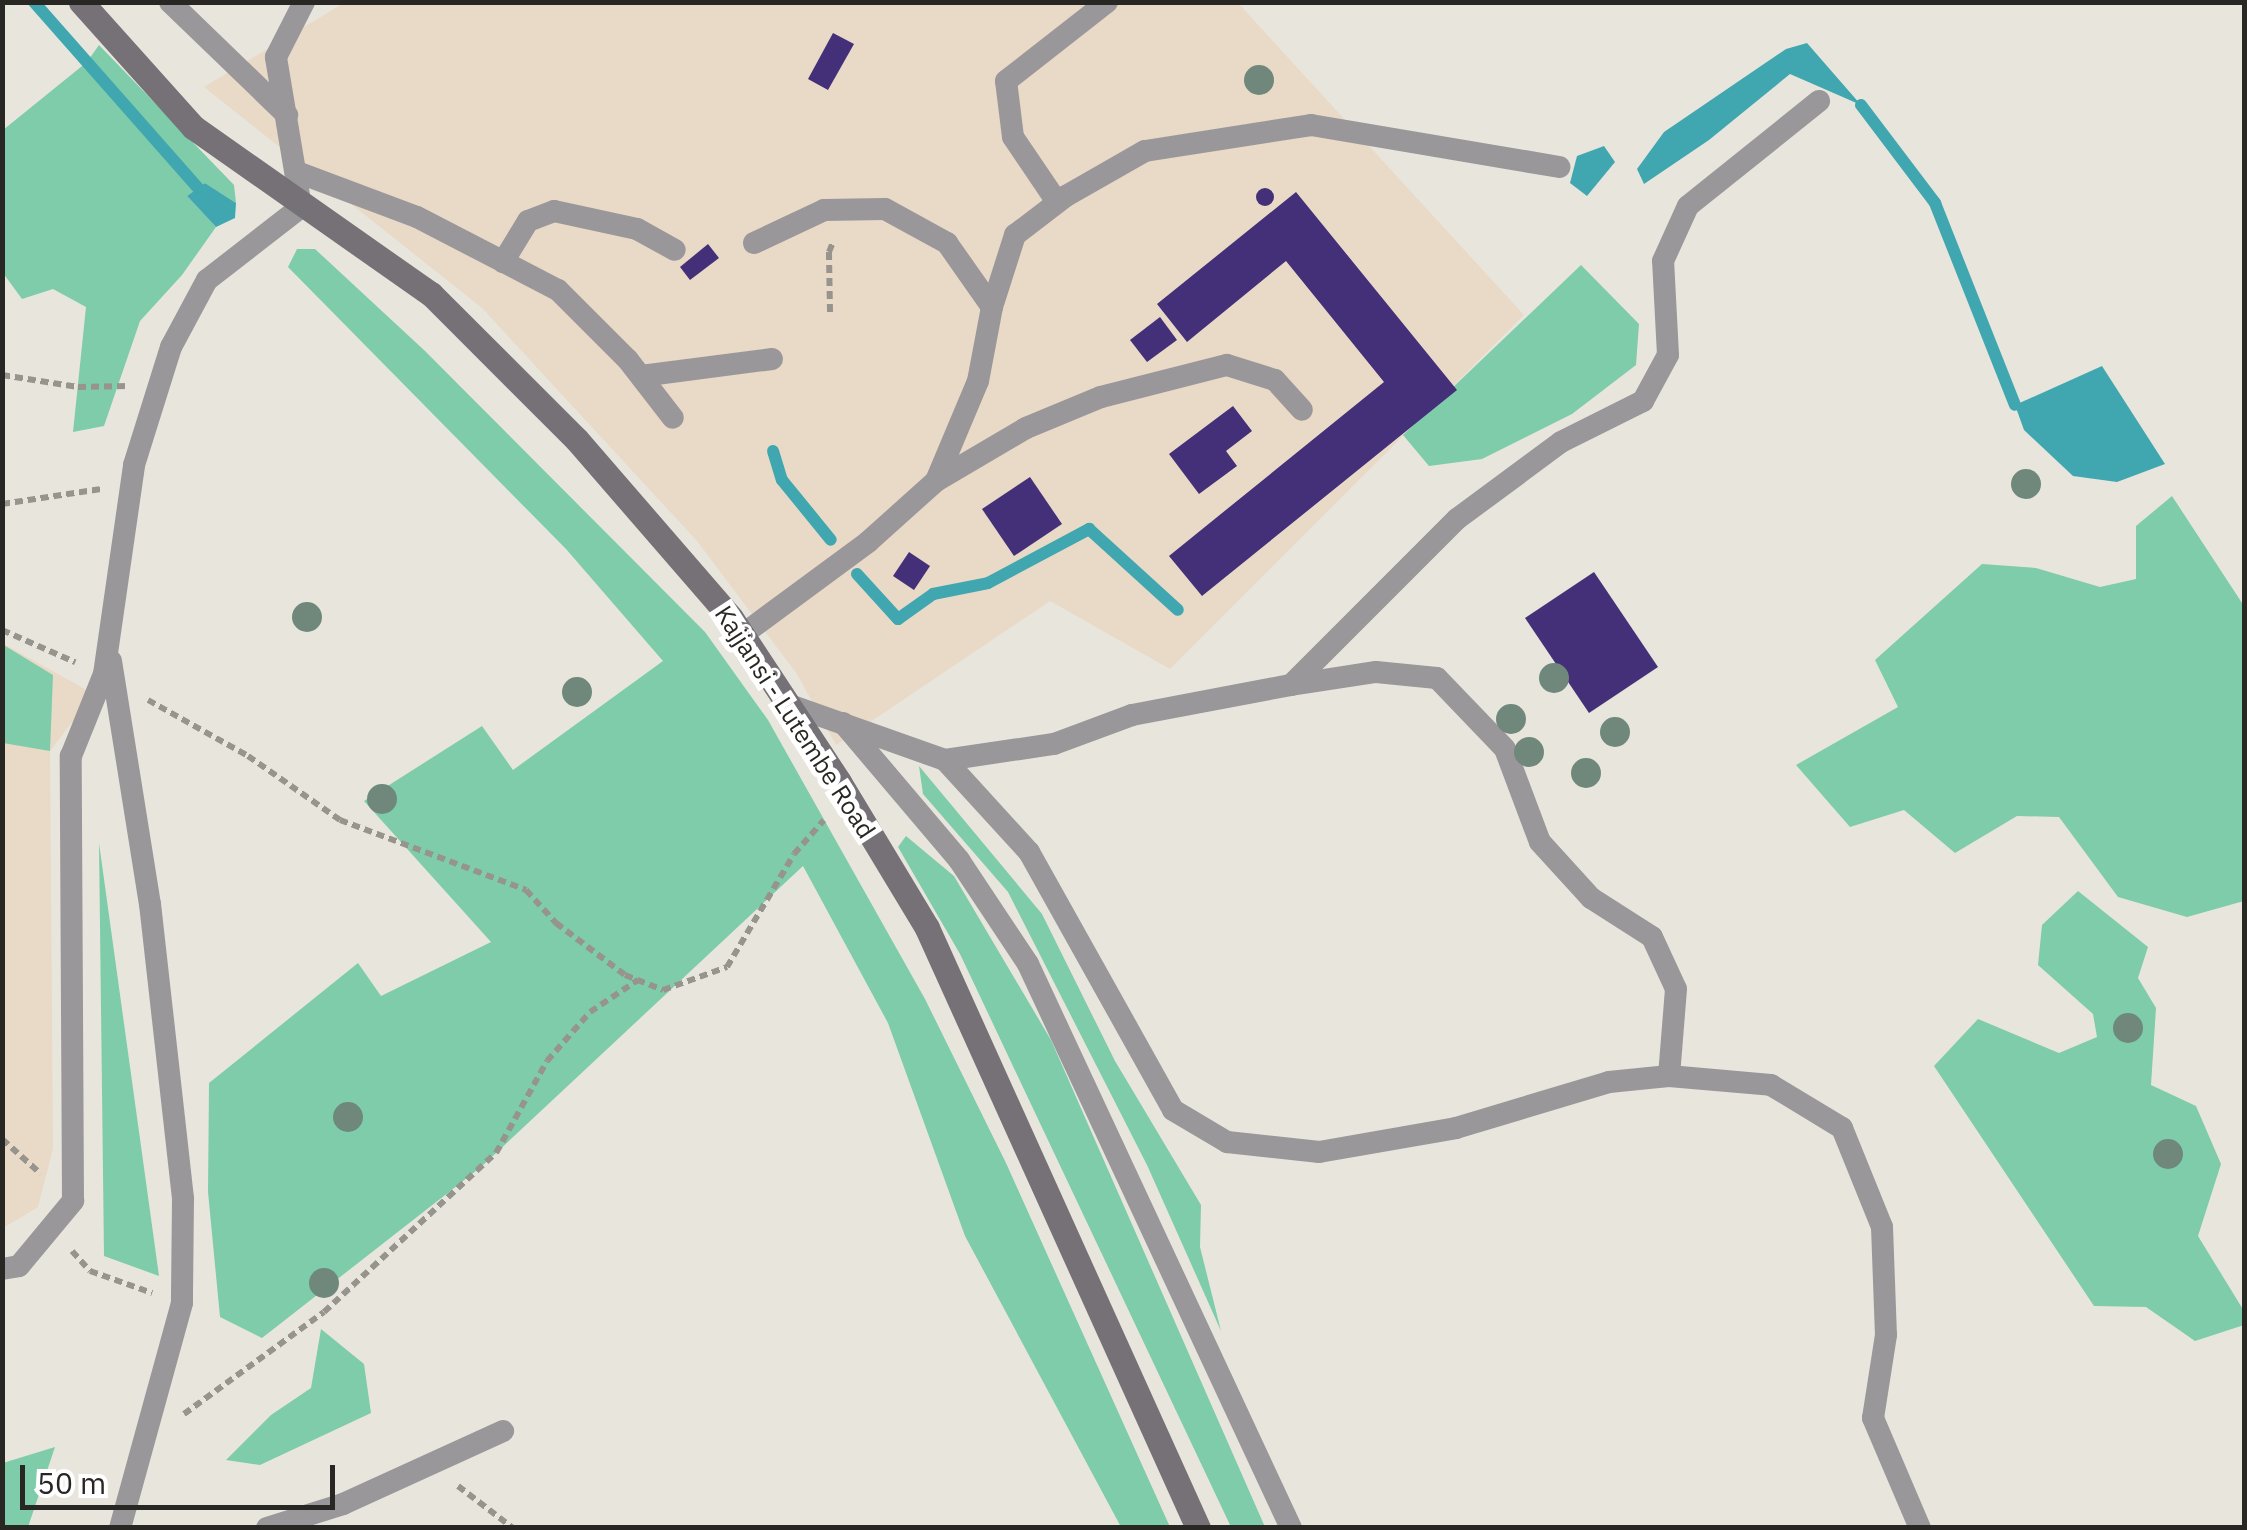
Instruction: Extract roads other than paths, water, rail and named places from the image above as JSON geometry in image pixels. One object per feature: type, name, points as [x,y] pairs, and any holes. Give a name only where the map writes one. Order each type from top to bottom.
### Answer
[{"type":"street","name":"Kajjansi - Lutembe Road","points":[[82,2],[193,127],[302,207],[432,294],[577,440],[742,636],[927,928],[1198,1528]]},
{"type":"lane","points":[[170,2],[288,115]]},
{"type":"lane","points":[[120,1528],[182,1303],[183,1199],[150,904],[108,675],[110,638],[132,485],[171,347],[207,280],[302,207],[276,57],[304,2]]},
{"type":"lane","points":[[1057,202],[1013,138],[1006,81],[1108,2]]},
{"type":"lane","points":[[1291,685],[1456,520],[1561,442],[1643,401],[1668,355],[1663,261],[1688,206],[1819,101]]},
{"type":"lane","points":[[936,481],[978,381],[992,307],[1015,235],[1057,202],[1145,150],[1243,132],[1311,125],[1559,167]]},
{"type":"lane","points":[[296,172],[417,216],[558,290],[641,376],[674,418]]},
{"type":"lane","points":[[754,243],[824,210],[885,209],[947,243],[992,307]]},
{"type":"lane","points":[[504,262],[528,222],[554,211],[637,229],[676,250]]},
{"type":"lane","points":[[641,376],[772,359]]},
{"type":"lane","points":[[742,636],[868,542],[936,481],[1026,428],[1101,397],[1227,365],[1275,380],[1302,410]]},
{"type":"lane","points":[[945,760],[1054,744],[1132,715],[1291,685],[1376,672],[1437,678],[1505,748],[1540,842],[1592,898],[1652,937],[1676,989],[1669,1076]]},
{"type":"lane","points":[[2,1268],[19,1266],[74,1201],[71,756],[108,675]]},
{"type":"lane","points":[[787,704],[945,760],[1029,852],[1173,1110],[1227,1142],[1320,1152],[1456,1128],[1609,1082],[1669,1076],[1771,1086],[1842,1128],[1882,1227],[1886,1336],[1873,1418],[1920,1528]]},
{"type":"lane","points":[[840,721],[959,860],[1028,964],[1291,1528]]},
{"type":"lane","points":[[267,1528],[343,1504],[504,1431]]},
{"type":"water","points":[[1807,43],[1861,105],[1790,74],[1709,140],[1644,184],[1637,169],[1664,132],[1786,49]]},
{"type":"water","points":[[1604,146],[1615,162],[1587,196],[1570,183],[1577,156]]},
{"type":"water","points":[[205,183],[236,203],[235,218],[216,227],[187,196]]},
{"type":"water","points":[[2102,366],[2165,464],[2117,482],[2073,476],[2024,430],[2015,405]]},
{"type":"waterway","points":[[34,2],[200,190]]},
{"type":"waterway","points":[[1861,105],[1935,203],[2015,405]]},
{"type":"waterway","points":[[773,451],[782,480],[831,540]]},
{"type":"waterway","points":[[857,574],[898,619],[933,594],[988,583],[1089,529],[1178,610]]}]
